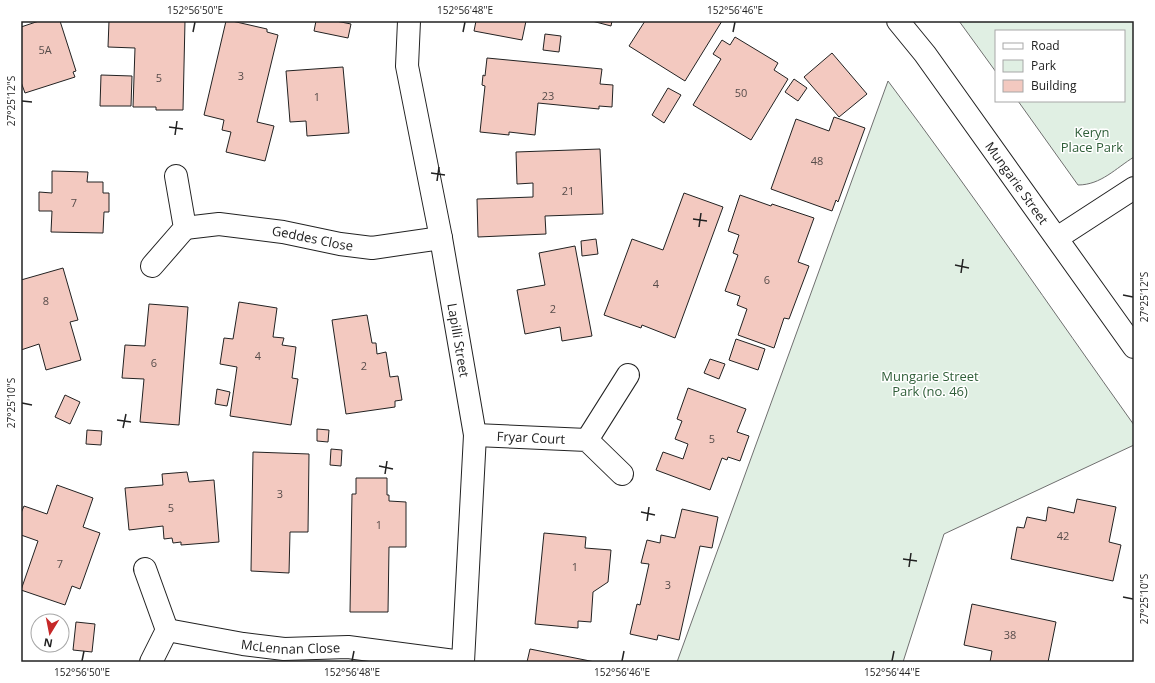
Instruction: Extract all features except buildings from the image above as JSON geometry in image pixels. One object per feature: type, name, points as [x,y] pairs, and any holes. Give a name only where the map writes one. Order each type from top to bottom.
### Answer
[{"type":"street","name":"Lapilli Street","points":[[409,21],[407,66],[441,238],[475,435],[463,662]]},
{"type":"street","name":"Mungarie Street","points":[[898,21],[925,54],[1134,347]]},
{"type":"street","points":[[152,266],[185,228],[176,176]]},
{"type":"street","points":[[1057,238],[1134,188]]},
{"type":"street","name":"Geddes Close","points":[[185,228],[219,224],[283,232],[340,244],[372,248],[441,238]]},
{"type":"street","points":[[622,474],[587,440],[628,375]]},
{"type":"street","name":"Fryar Court","points":[[475,435],[587,440]]},
{"type":"street","points":[[145,569],[168,630],[151,662]]},
{"type":"street","name":"McLennan Close","points":[[168,630],[243,644],[284,649],[348,647],[463,662]]},
{"type":"green space","name":"Keryn Place Park","points":[[959,21],[1134,21],[1134,157],[1101,179],[1078,185],[1019,102],[1125,102],[1125,30],[995,30],[995,71]]},
{"type":"green space","name":"Mungarie Street Park (no. 46)","points":[[888,81],[982,209],[1134,425],[1134,445],[944,534],[903,662],[677,662]]}]
